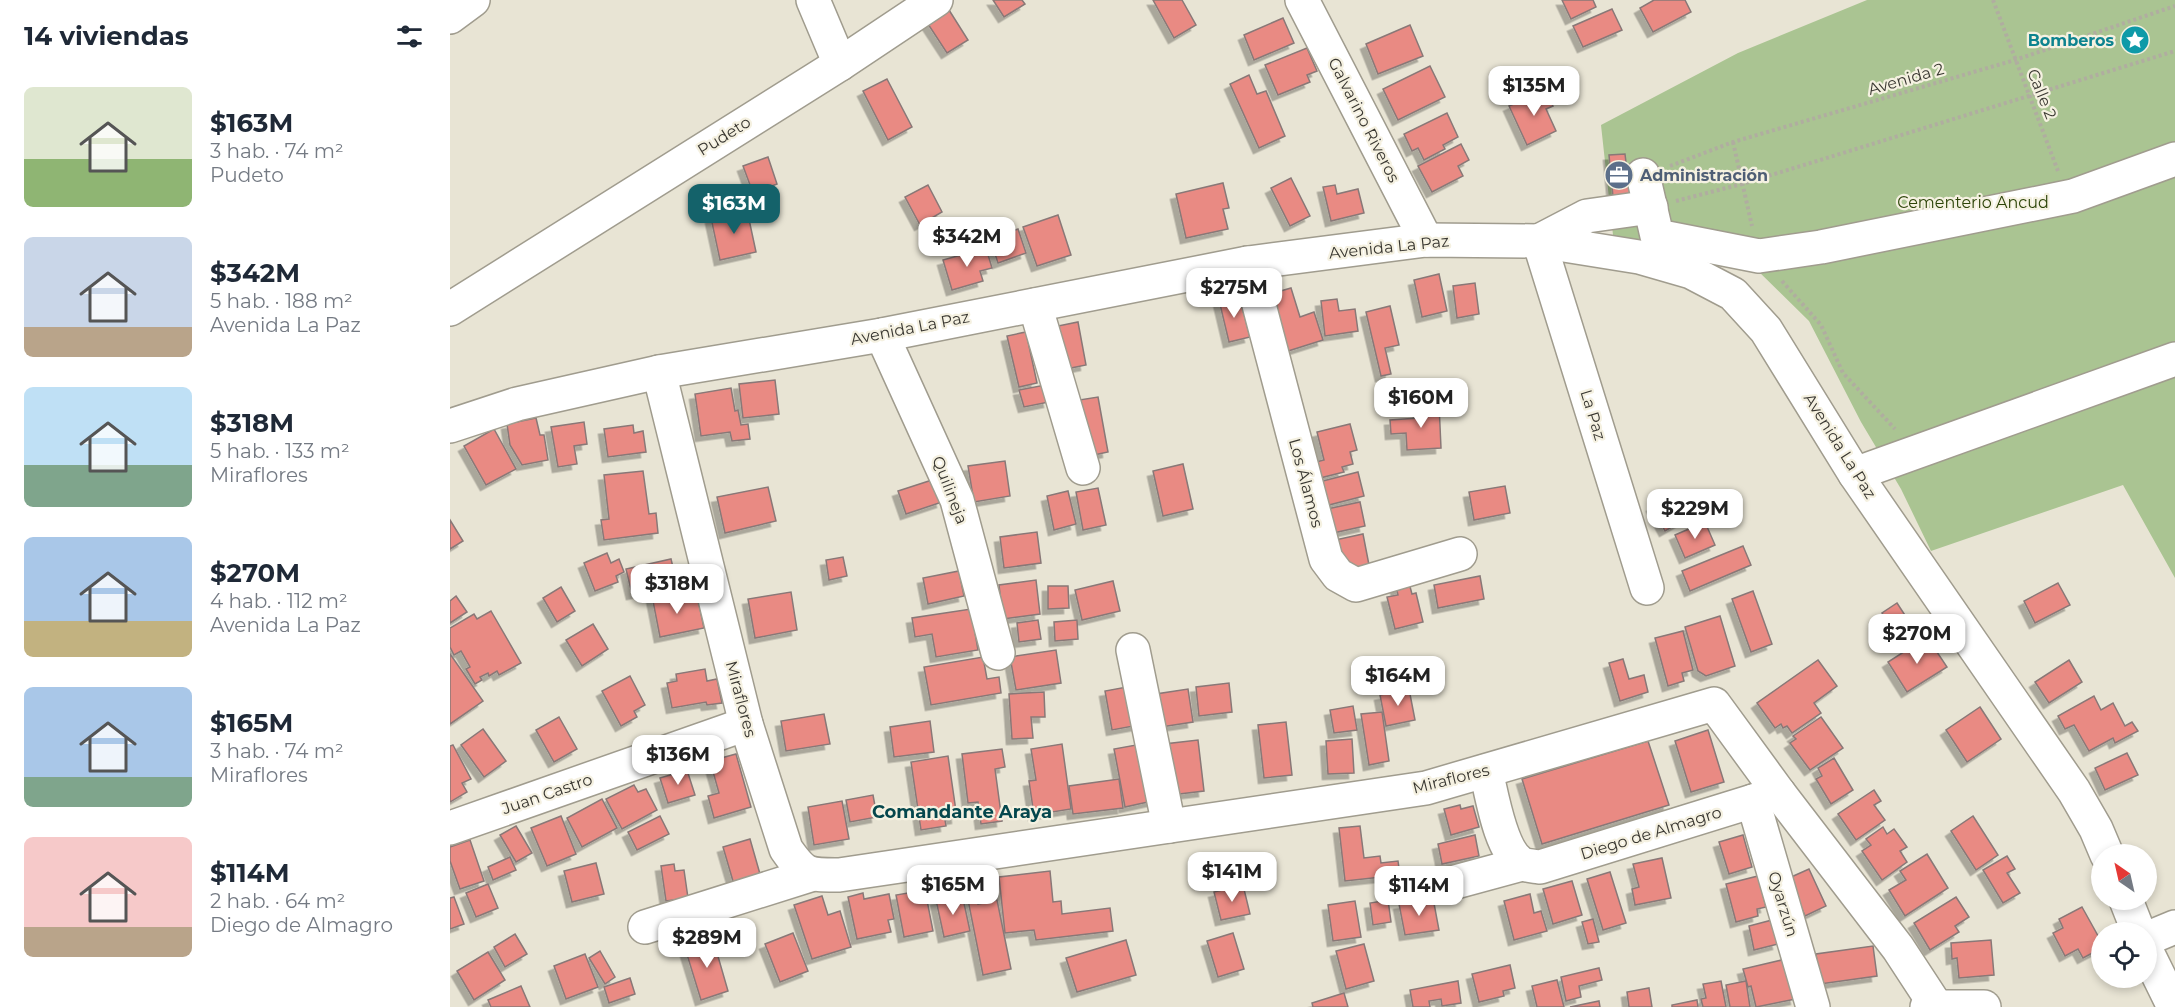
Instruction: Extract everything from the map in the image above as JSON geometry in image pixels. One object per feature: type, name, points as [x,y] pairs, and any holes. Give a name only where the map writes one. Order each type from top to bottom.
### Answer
[{"type":"street","points":[[450,17],[472,0]]},
{"type":"street","points":[[813,0],[840,64]]},
{"type":"street","name":"Pudeto","points":[[450,309],[840,64],[936,0]]},
{"type":"street","name":"Galvarino Riveros","points":[[1302,0],[1426,240]]},
{"type":"street","points":[[1643,175],[1657,236],[1759,256],[1821,247],[2068,197],[2175,159]]},
{"type":"street","points":[[1539,241],[1587,216],[1651,207]]},
{"type":"street","name":"Avenida La Paz","points":[[450,426],[517,404],[660,372],[882,334],[1248,263],[1426,240],[1539,241],[1639,257],[1691,272],[1733,294],[1767,330],[1855,474],[2074,791],[2096,828],[2103,844]]},
{"type":"street","name":"La Paz","points":[[1539,241],[1647,588]]},
{"type":"street","name":"Los Álamos","points":[[1248,263],[1326,560],[1338,575],[1356,585],[1460,554]]},
{"type":"street","points":[[1035,305],[1083,468]]},
{"type":"street","name":"Quilineja","points":[[882,334],[957,500],[998,653]]},
{"type":"street","points":[[1855,474],[2175,359]]},
{"type":"street","name":"Miraflores","points":[[660,372],[746,724],[786,849],[797,865],[810,875]]},
{"type":"street","points":[[1133,650],[1169,826]]},
{"type":"street","name":"Miraflores","points":[[645,927],[810,875],[840,875],[1426,788],[1714,704],[1766,797],[1898,948],[1931,1006]]},
{"type":"street","name":"Juan Castro","points":[[450,828],[746,724]]},
{"type":"street","points":[[1486,771],[1501,832],[1512,854],[1522,864]]},
{"type":"street","name":"Diego de Almagro","points":[[1448,884],[1522,864],[1540,867],[1766,797]]},
{"type":"street","name":"Oyarzún","points":[[1766,797],[1814,1007]]},
{"type":"street","points":[[2157,934],[2175,927]]},
{"type":"street","points":[[2157,972],[2174,1007]]},
{"type":"street","points":[[1931,1006],[1984,1007]]},
{"type":"path","name":"Calle 2","points":[[1993,0],[2068,197]]},
{"type":"path","name":"Avenida 2","points":[[1643,175],[1733,142],[2015,60],[2175,6]]},
{"type":"path","points":[[1651,207],[1742,184],[2175,51]]},
{"type":"path","points":[[1733,142],[1759,256],[1821,325],[1843,373],[1916,451]]},
{"type":"green space","name":"Cementerio Ancud","points":[[1867,0],[2175,0],[2175,578],[2123,485],[1931,551],[1901,489],[1861,422],[1809,321],[1754,267],[1613,235],[1601,125],[1738,53]]},
{"type":"building","points":[[993,0],[1022,0],[1025,4],[1004,17]]},
{"type":"building","points":[[1153,0],[1182,0],[1196,25],[1174,38]]},
{"type":"building","points":[[1562,0],[1593,0],[1596,7],[1571,19]]},
{"type":"building","points":[[1654,0],[1685,0],[1691,12],[1653,32],[1640,8]]},
{"type":"building","points":[[1612,9],[1622,30],[1583,47],[1573,26]]},
{"type":"building","points":[[949,10],[968,40],[947,53],[928,24]]},
{"type":"building","points":[[1283,18],[1294,43],[1254,60],[1244,35]]},
{"type":"building","points":[[1410,25],[1423,56],[1378,74],[1366,44]]},
{"type":"building","points":[[1307,48],[1317,71],[1307,75],[1310,82],[1278,95],[1265,65]]},
{"type":"building","points":[[1430,66],[1445,97],[1398,120],[1383,89]]},
{"type":"building","points":[[1249,75],[1257,94],[1266,91],[1285,136],[1259,148],[1230,84]]},
{"type":"building","points":[[887,79],[912,127],[888,140],[863,91]]},
{"type":"building","points":[[1545,90],[1553,106],[1546,109],[1556,131],[1527,145],[1509,106]]},
{"type":"building","points":[[1447,113],[1458,137],[1443,145],[1445,149],[1424,160],[1418,148],[1412,151],[1404,134]]},
{"type":"building","points":[[1461,144],[1469,160],[1458,166],[1463,176],[1432,192],[1418,166]]},
{"type":"building","name":"Administración","points":[[1625,154],[1630,195],[1613,197],[1609,155]]},
{"type":"building","points":[[768,157],[777,184],[753,193],[743,166]]},
{"type":"building","points":[[1291,178],[1310,216],[1290,226],[1271,188]]},
{"type":"building","points":[[1223,183],[1229,208],[1223,209],[1228,229],[1186,238],[1176,194]]},
{"type":"building","points":[[928,185],[942,212],[920,225],[905,197]]},
{"type":"building","points":[[1335,185],[1337,194],[1358,189],[1364,213],[1331,221],[1323,187]]},
{"type":"building","points":[[747,210],[756,252],[720,260],[711,218]]},
{"type":"building","points":[[1058,215],[1071,255],[1037,266],[1023,227]]},
{"type":"building","points":[[1018,229],[1026,253],[998,263],[990,239]]},
{"type":"building","points":[[986,248],[992,268],[980,271],[983,281],[952,290],[943,260]]},
{"type":"building","points":[[1439,274],[1447,311],[1422,317],[1414,280]]},
{"type":"building","points":[[1475,283],[1479,314],[1457,318],[1453,286]]},
{"type":"building","points":[[1291,288],[1300,317],[1314,312],[1323,340],[1285,352],[1267,295]]},
{"type":"building","points":[[1239,295],[1250,337],[1229,342],[1219,300]]},
{"type":"building","points":[[1337,299],[1339,311],[1355,309],[1358,331],[1325,336],[1321,301]]},
{"type":"building","points":[[1390,306],[1399,345],[1385,348],[1391,374],[1381,376],[1366,312]]},
{"type":"building","points":[[1078,322],[1086,365],[1061,370],[1053,327]]},
{"type":"building","points":[[1026,332],[1037,383],[1019,387],[1007,336]]},
{"type":"building","points":[[775,380],[779,414],[743,418],[739,384]]},
{"type":"building","points":[[1045,385],[1049,402],[1024,407],[1019,390]]},
{"type":"building","points":[[731,388],[735,411],[738,410],[741,425],[748,424],[750,439],[732,441],[730,432],[701,436],[695,394]]},
{"type":"building","points":[[1098,397],[1108,452],[1089,456],[1079,400]]},
{"type":"building","points":[[1439,404],[1441,448],[1407,450],[1406,433],[1391,434],[1390,420],[1419,418],[1419,405]]},
{"type":"building","points":[[536,418],[540,435],[544,435],[548,460],[522,465],[510,445],[507,424]]},
{"type":"building","points":[[584,422],[587,444],[574,446],[577,464],[558,467],[551,427]]},
{"type":"building","points":[[1350,424],[1357,450],[1350,452],[1353,464],[1342,467],[1344,472],[1320,478],[1316,462],[1324,460],[1317,432]]},
{"type":"building","points":[[633,425],[634,433],[643,431],[646,452],[608,457],[604,429]]},
{"type":"building","points":[[494,429],[516,469],[486,485],[464,446]]},
{"type":"building","points":[[1005,461],[1010,496],[974,502],[968,466]]},
{"type":"building","points":[[1183,464],[1193,509],[1163,516],[1153,471]]},
{"type":"building","points":[[643,471],[649,514],[656,513],[658,533],[604,540],[601,520],[609,519],[604,475]]},
{"type":"building","points":[[1358,472],[1364,496],[1325,506],[1319,482]]},
{"type":"building","points":[[935,479],[942,502],[906,514],[898,491]]},
{"type":"building","points":[[1505,486],[1510,513],[1474,520],[1469,492]]},
{"type":"building","points":[[768,487],[776,521],[725,533],[717,497]]},
{"type":"building","points":[[1098,488],[1106,525],[1083,530],[1076,492]]},
{"type":"building","points":[[1068,491],[1076,524],[1054,530],[1047,496]]},
{"type":"building","points":[[1671,496],[1674,503],[1681,500],[1688,512],[1682,515],[1684,520],[1665,531],[1652,506]]},
{"type":"building","points":[[1360,502],[1365,526],[1333,533],[1327,509]]},
{"type":"building","points":[[450,520],[463,541],[450,549]]},
{"type":"building","points":[[1705,522],[1715,545],[1685,558],[1675,535]]},
{"type":"building","points":[[1037,532],[1041,563],[1004,568],[1000,537]]},
{"type":"building","points":[[1363,534],[1369,565],[1341,570],[1335,540]]},
{"type":"building","points":[[1743,546],[1751,565],[1690,591],[1682,571]]},
{"type":"building","points":[[607,553],[611,563],[619,559],[624,572],[616,576],[618,582],[595,591],[584,563]]},
{"type":"building","points":[[843,557],[847,576],[829,580],[826,560]]},
{"type":"building","points":[[671,559],[677,584],[632,594],[626,569]]},
{"type":"building","points":[[959,571],[964,596],[928,604],[923,578]]},
{"type":"building","points":[[1480,576],[1484,599],[1438,608],[1434,585]]},
{"type":"building","points":[[1036,580],[1040,614],[1003,619],[999,585]]},
{"type":"building","points":[[1113,581],[1120,611],[1082,620],[1075,590]]},
{"type":"building","points":[[1409,583],[1412,594],[1416,593],[1423,622],[1395,629],[1387,597],[1398,595],[1396,587]]},
{"type":"building","points":[[2058,583],[2070,605],[2035,623],[2024,601]]},
{"type":"building","points":[[1048,586],[1068,586],[1069,608],[1048,609]]},
{"type":"building","points":[[561,587],[575,611],[557,622],[543,598]]},
{"type":"building","points":[[1753,591],[1772,644],[1751,652],[1732,599]]},
{"type":"building","points":[[672,592],[674,604],[698,599],[704,628],[660,637],[652,596]]},
{"type":"building","points":[[791,592],[797,630],[755,638],[748,599]]},
{"type":"building","points":[[456,596],[467,612],[450,623],[450,601]]},
{"type":"building","points":[[1897,603],[1914,629],[1899,639],[1882,613]]},
{"type":"building","points":[[971,609],[978,650],[936,657],[932,634],[915,637],[912,618]]},
{"type":"building","points":[[491,611],[521,663],[499,675],[497,671],[489,676],[488,673],[480,677],[482,680],[475,684],[466,669],[470,667],[461,651],[454,655],[450,647],[450,628],[474,614],[477,619]]},
{"type":"building","points":[[1720,616],[1735,666],[1706,676],[1698,671],[1685,627]]},
{"type":"building","points":[[1038,620],[1041,639],[1019,642],[1017,623]]},
{"type":"building","points":[[1077,620],[1078,639],[1055,641],[1054,622]]},
{"type":"building","points":[[593,624],[608,649],[582,666],[566,640]]},
{"type":"building","points":[[1683,631],[1693,670],[1682,673],[1684,681],[1668,686],[1655,638]]},
{"type":"building","points":[[1927,637],[1947,667],[1907,692],[1888,662]]},
{"type":"building","points":[[1056,650],[1061,683],[1016,690],[1010,657]]},
{"type":"building","points":[[450,654],[483,701],[450,724]]},
{"type":"building","points":[[983,657],[987,679],[999,677],[1001,693],[931,705],[924,667]]},
{"type":"building","points":[[1623,659],[1629,679],[1644,675],[1648,692],[1620,701],[1609,663]]},
{"type":"building","points":[[1818,660],[1837,686],[1814,703],[1821,713],[1792,733],[1787,726],[1783,728],[1781,724],[1775,728],[1757,703]]},
{"type":"building","points":[[2069,660],[2082,682],[2049,703],[2035,682]]},
{"type":"building","points":[[705,669],[707,681],[717,679],[722,703],[707,705],[706,702],[672,708],[667,683],[677,681],[676,674]]},
{"type":"building","points":[[630,676],[645,705],[634,711],[637,717],[621,726],[602,691]]},
{"type":"building","points":[[1229,683],[1232,712],[1199,716],[1196,687]]},
{"type":"building","points":[[1132,686],[1139,725],[1112,730],[1105,691]]},
{"type":"building","points":[[1188,689],[1193,722],[1161,727],[1156,694]]},
{"type":"building","points":[[1409,689],[1415,720],[1386,726],[1380,695]]},
{"type":"building","points":[[1044,692],[1045,717],[1031,717],[1033,738],[1012,739],[1009,694]]},
{"type":"building","points":[[2094,696],[2101,710],[2113,703],[2125,726],[2132,722],[2138,731],[2115,743],[2113,738],[2089,751],[2074,725],[2065,729],[2058,716]]},
{"type":"building","points":[[1353,706],[1357,730],[1334,733],[1330,710]]},
{"type":"building","points":[[1980,707],[2001,739],[1967,762],[1946,730]]},
{"type":"building","points":[[1382,712],[1389,761],[1369,765],[1361,714]]},
{"type":"building","points":[[824,714],[830,744],[786,751],[781,721]]},
{"type":"building","points":[[559,717],[577,749],[554,762],[536,730]]},
{"type":"building","points":[[1821,717],[1843,748],[1810,770],[1790,743],[1796,739],[1793,736]]},
{"type":"building","points":[[930,721],[934,752],[894,757],[890,727]]},
{"type":"building","points":[[1286,722],[1292,775],[1264,778],[1258,725]]},
{"type":"building","points":[[483,729],[506,761],[484,777],[461,745]]},
{"type":"building","points":[[1708,730],[1724,782],[1691,792],[1675,741]]},
{"type":"building","points":[[1352,739],[1354,773],[1328,774],[1326,741]]},
{"type":"building","points":[[1198,740],[1204,791],[1171,795],[1164,744]]},
{"type":"building","points":[[1648,741],[1669,805],[1542,844],[1522,779]]},
{"type":"building","points":[[1062,744],[1071,809],[1034,815],[1029,781],[1036,780],[1031,749]]},
{"type":"building","points":[[453,745],[471,779],[462,783],[467,792],[450,802],[450,746]]},
{"type":"building","points":[[1136,745],[1157,800],[1125,807],[1114,749]]},
{"type":"building","points":[[1002,749],[1005,767],[995,769],[1002,821],[981,824],[978,802],[968,803],[962,754]]},
{"type":"building","points":[[2127,753],[2138,775],[2105,790],[2095,768]]},
{"type":"building","points":[[736,754],[751,807],[714,818],[708,796],[719,793],[710,761]]},
{"type":"building","points":[[948,756],[957,818],[945,820],[946,826],[921,830],[911,762]]},
{"type":"building","points":[[1834,758],[1853,790],[1831,804],[1816,779],[1822,776],[1818,768]]},
{"type":"building","points":[[687,770],[695,795],[668,803],[660,778]]},
{"type":"building","points":[[1119,779],[1123,808],[1073,814],[1069,786]]},
{"type":"building","points":[[634,785],[638,792],[646,789],[657,810],[622,829],[606,799]]},
{"type":"building","points":[[1874,790],[1881,801],[1874,805],[1885,820],[1856,840],[1838,814]]},
{"type":"building","points":[[873,795],[877,817],[850,822],[846,800]]},
{"type":"building","points":[[602,799],[617,828],[582,847],[567,818]]},
{"type":"building","points":[[842,801],[849,839],[814,845],[808,807]]},
{"type":"building","points":[[1460,805],[1461,809],[1473,806],[1479,827],[1451,835],[1444,809]]},
{"type":"building","points":[[561,816],[576,854],[547,866],[531,828]]},
{"type":"building","points":[[660,816],[669,834],[637,850],[628,832]]},
{"type":"building","points":[[1973,816],[1998,855],[1976,870],[1951,831]]},
{"type":"building","points":[[516,826],[532,853],[516,862],[500,835]]},
{"type":"building","points":[[1360,826],[1364,858],[1380,856],[1381,863],[1398,861],[1400,875],[1345,881],[1339,828]]},
{"type":"building","points":[[1883,827],[1887,834],[1894,829],[1907,847],[1900,851],[1907,862],[1882,880],[1862,851],[1871,845],[1866,839]]},
{"type":"building","points":[[1475,835],[1479,856],[1442,864],[1438,844]]},
{"type":"building","points":[[1743,835],[1752,867],[1729,874],[1719,842]]},
{"type":"building","points":[[750,839],[762,881],[735,888],[723,847]]},
{"type":"building","points":[[470,840],[484,881],[460,889],[450,861],[450,847]]},
{"type":"building","points":[[1927,854],[1948,888],[1905,916],[1889,890],[1906,880],[1900,871]]},
{"type":"building","points":[[2007,856],[2015,869],[2007,873],[2020,893],[2003,903],[1983,870]]},
{"type":"building","points":[[510,857],[516,870],[493,880],[488,867]]},
{"type":"building","points":[[1662,858],[1671,898],[1635,905],[1632,889],[1639,887],[1633,864]]},
{"type":"building","points":[[596,863],[604,894],[572,902],[564,871]]},
{"type":"building","points":[[674,864],[675,871],[684,870],[688,898],[666,901],[661,866]]},
{"type":"building","points":[[1809,869],[1826,906],[1805,916],[1789,878]]},
{"type":"building","points":[[1050,871],[1053,902],[1061,901],[1062,914],[1110,908],[1113,931],[1036,940],[1034,930],[1005,933],[999,877]]},
{"type":"building","points":[[1610,872],[1626,923],[1603,930],[1587,879]]},
{"type":"building","points":[[972,874],[978,904],[997,900],[1011,969],[983,975],[963,875]]},
{"type":"building","points":[[1758,876],[1766,907],[1757,909],[1758,916],[1736,922],[1726,884]]},
{"type":"building","points":[[1572,881],[1582,915],[1553,924],[1543,889]]},
{"type":"building","points":[[488,884],[498,908],[476,917],[466,893]]},
{"type":"building","points":[[1243,885],[1250,914],[1221,920],[1214,892]]},
{"type":"building","points":[[925,890],[933,931],[904,937],[896,895]]},
{"type":"building","points":[[863,893],[864,899],[889,894],[894,919],[888,920],[891,932],[857,939],[848,897]]},
{"type":"building","points":[[962,894],[970,931],[944,937],[936,900]]},
{"type":"building","points":[[1530,894],[1534,913],[1541,911],[1547,931],[1514,940],[1504,901]]},
{"type":"building","points":[[822,896],[828,915],[840,911],[851,947],[812,959],[794,905]]},
{"type":"building","points":[[454,897],[464,924],[450,929],[450,898]]},
{"type":"building","points":[[1956,897],[1969,917],[1955,926],[1959,932],[1930,950],[1914,923]]},
{"type":"building","points":[[1433,898],[1439,930],[1405,935],[1399,904]]},
{"type":"building","points":[[1388,900],[1391,922],[1373,925],[1370,903]]},
{"type":"building","points":[[1355,901],[1361,937],[1333,941],[1328,905]]},
{"type":"building","points":[[2082,907],[2091,923],[2091,954],[2083,958],[2078,949],[2065,956],[2053,933],[2063,928],[2059,919]]},
{"type":"building","points":[[1593,919],[1599,942],[1588,944],[1582,922]]},
{"type":"building","points":[[1772,920],[1778,944],[1754,950],[1749,926]]},
{"type":"building","points":[[793,933],[808,971],[780,982],[765,944]]},
{"type":"building","points":[[1233,933],[1244,969],[1218,977],[1207,941]]},
{"type":"building","points":[[515,934],[527,954],[505,967],[494,947]]},
{"type":"building","points":[[713,939],[728,991],[701,1000],[685,948]]},
{"type":"building","points":[[1126,940],[1136,975],[1077,992],[1066,958]]},
{"type":"building","points":[[1991,940],[1994,975],[1959,978],[1957,958],[1952,959],[1951,943]]},
{"type":"building","points":[[1364,944],[1374,981],[1346,989],[1336,951]]},
{"type":"building","points":[[1873,946],[1877,976],[1820,984],[1816,954]]},
{"type":"building","points":[[600,951],[615,977],[605,984],[589,958]]},
{"type":"building","points":[[488,952],[505,980],[474,1000],[457,971]]},
{"type":"building","points":[[585,954],[598,987],[566,999],[554,966]]},
{"type":"building","points":[[1786,959],[1796,999],[1756,1007],[1751,986],[1748,987],[1743,969]]},
{"type":"building","points":[[1510,965],[1515,988],[1503,991],[1504,996],[1479,1002],[1472,974]]},
{"type":"building","points":[[1599,968],[1602,980],[1579,986],[1581,997],[1566,1001],[1561,977]]},
{"type":"building","points":[[630,978],[635,994],[609,1003],[604,987]]},
{"type":"building","points":[[1557,980],[1564,1007],[1537,1007],[1532,986]]},
{"type":"building","points":[[1458,981],[1461,1003],[1442,1006],[1441,999],[1429,1001],[1430,1007],[1413,1007],[1410,990]]},
{"type":"building","points":[[1721,981],[1726,1007],[1703,1007],[1701,999],[1706,998],[1703,984]]},
{"type":"building","points":[[1746,981],[1750,1007],[1730,1007],[1726,985]]},
{"type":"building","points":[[521,986],[530,1007],[491,1007],[488,1000]]},
{"type":"building","points":[[1649,988],[1652,1007],[1629,1007],[1627,992]]},
{"type":"building","points":[[1344,993],[1348,1007],[1313,1007],[1312,1003]]},
{"type":"building","points":[[1697,1000],[1698,1007],[1672,1007],[1672,1005]]},
{"type":"building","points":[[1599,1001],[1600,1007],[1570,1007]]},
{"type":"place","name":"Bomberos","points":[[2135,40]]},
{"type":"place","name":"Administración","points":[[1619,175]]},
{"type":"district","name":"Comandante Araya","points":[[962,812]]}]
